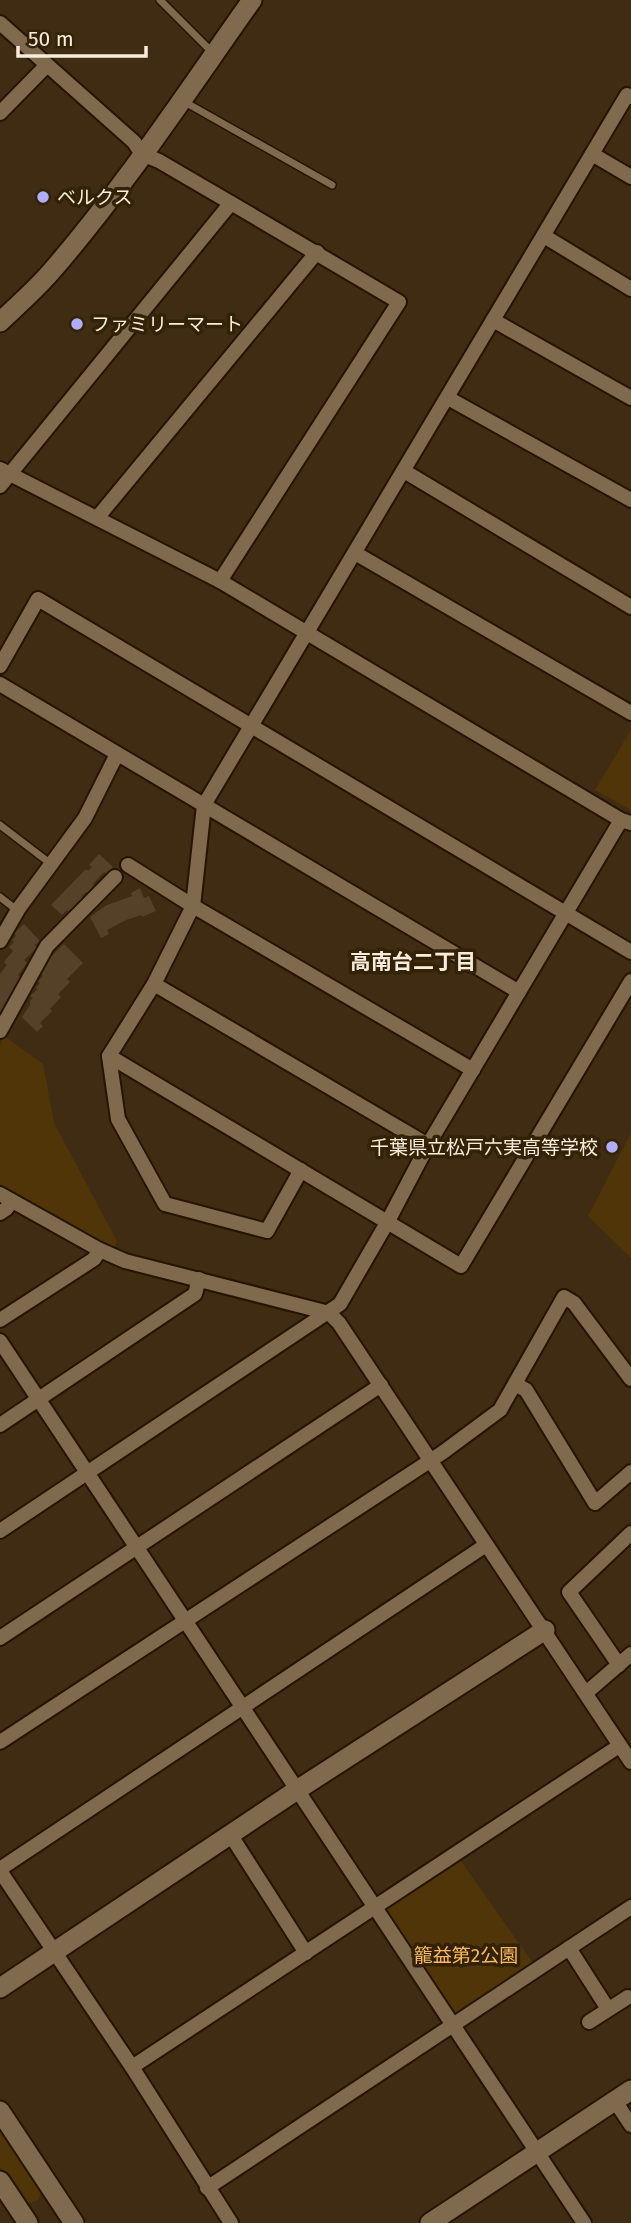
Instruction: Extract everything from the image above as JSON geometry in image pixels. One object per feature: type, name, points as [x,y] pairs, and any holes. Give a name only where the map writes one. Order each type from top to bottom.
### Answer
[{"type":"street","points":[[0,322],[49,274],[142,154],[252,0]]},
{"type":"street","points":[[0,23],[134,142],[142,154],[159,161],[399,302],[220,581]]},
{"type":"street","points":[[0,113],[47,65]]},
{"type":"street","points":[[301,1170],[267,1231],[165,1204],[118,1119],[109,1056],[154,984],[193,906],[204,805],[627,95],[631,97]]},
{"type":"street","points":[[592,154],[631,177]]},
{"type":"street","points":[[0,486],[5,471],[231,203]]},
{"type":"street","points":[[544,236],[631,289]]},
{"type":"street","points":[[97,518],[317,252]]},
{"type":"street","points":[[493,320],[631,398]]},
{"type":"street","points":[[448,398],[631,500]]},
{"type":"street","points":[[0,1531],[340,1304],[428,1145],[565,913],[626,822],[220,581],[5,471]]},
{"type":"street","points":[[404,471],[631,607]]},
{"type":"street","points":[[355,553],[631,713]]},
{"type":"street","points":[[0,666],[38,599],[631,952]]},
{"type":"street","points":[[0,684],[519,992]]},
{"type":"street","points":[[0,941],[18,911],[85,818],[117,754]]},
{"type":"street","points":[[128,864],[193,906],[473,1069]]},
{"type":"street","points":[[2,1023],[47,946],[115,877]]},
{"type":"street","points":[[109,1056],[461,1266],[631,981]]},
{"type":"street","points":[[154,984],[428,1145]]},
{"type":"street","points":[[0,1213],[6,1209],[6,1197],[100,1250],[125,1261],[329,1313],[340,1323],[631,1762]]},
{"type":"street","points":[[0,1320],[94,1259],[100,1250]]},
{"type":"street","points":[[0,1425],[195,1294],[199,1279]]},
{"type":"street","points":[[0,1742],[431,1459],[500,1410],[564,1297],[574,1303],[631,1379]]},
{"type":"street","points":[[0,1340],[584,2223]]},
{"type":"street","points":[[515,1384],[526,1390],[595,1503],[631,1472]]},
{"type":"street","points":[[0,1638],[381,1385]]},
{"type":"street","points":[[619,1665],[569,1592],[631,1533]]},
{"type":"street","points":[[232,2223],[132,2067],[0,1870],[486,1545]]},
{"type":"street","points":[[0,1988],[230,1834],[545,1630]]},
{"type":"street","points":[[586,1693],[631,1654]]},
{"type":"street","points":[[132,2067],[619,1746]]},
{"type":"street","points":[[230,1834],[306,1953]]},
{"type":"street","points":[[208,2188],[631,1908]]},
{"type":"street","points":[[569,1948],[608,2009]]},
{"type":"street","points":[[589,2022],[628,1997]]},
{"type":"street","points":[[430,2223],[623,2096],[631,2125]]},
{"type":"street","points":[[0,2111],[75,2223]]},
{"type":"street","points":[[0,2181],[28,2223]]},
{"type":"lane","points":[[160,0],[214,54]]},
{"type":"lane","points":[[182,100],[332,184]]},
{"type":"lane","points":[[0,825],[51,864]]},
{"type":"lane","points":[[0,897],[18,911]]},
{"type":"green space","points":[[631,730],[631,810],[595,790]]},
{"type":"green space","points":[[4,1036],[43,1064],[54,1123],[117,1241],[113,1249],[0,1184],[0,1045]]},
{"type":"green space","points":[[631,1133],[631,1258],[588,1216]]},
{"type":"green space","name":"籠益第2公園","points":[[456,1854],[537,1969],[453,2025],[375,1907]]},
{"type":"green space","points":[[0,2126],[40,2188],[38,2200],[27,2204],[20,2198],[0,2167]]},
{"type":"building","points":[[99,854],[113,867],[93,884],[96,887],[89,894],[87,892],[82,896],[86,900],[72,915],[67,910],[62,915],[51,905],[86,869],[88,871],[92,867],[89,865]]},
{"type":"building","points":[[140,888],[144,898],[149,896],[156,911],[126,920],[107,930],[109,934],[101,938],[90,917],[107,905],[132,896],[131,893]]},
{"type":"building","points":[[24,924],[40,941],[35,945],[37,948],[24,960],[27,963],[13,988],[17,993],[0,1013],[0,974],[7,965],[4,962],[13,951],[9,947],[14,942],[14,933]]},
{"type":"building","points":[[64,944],[83,963],[67,979],[70,982],[58,994],[61,997],[40,1023],[43,1026],[37,1032],[22,1017],[33,998],[30,996],[37,990],[36,987],[40,983],[38,981],[43,976],[39,972],[44,967],[42,965]]},
{"type":"place","name":"ベルクス","points":[[43,197]]},
{"type":"place","name":"ファミリーマート","points":[[77,324]]},
{"type":"place","name":"千葉県立松戸六実高等学校","points":[[612,1147]]},
{"type":"district","name":"高南台二丁目","points":[[413,962]]}]
